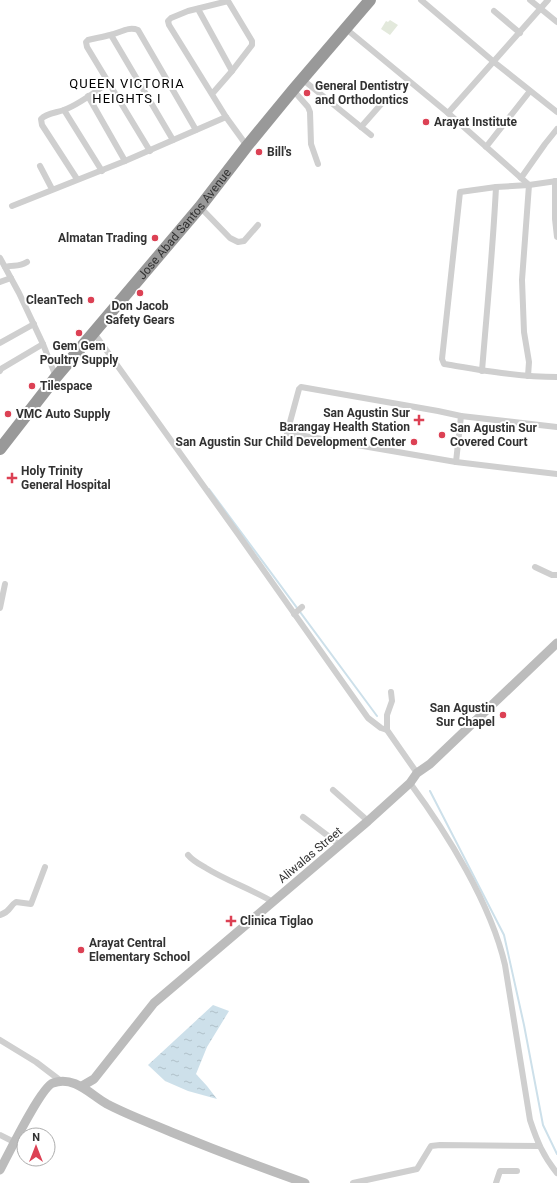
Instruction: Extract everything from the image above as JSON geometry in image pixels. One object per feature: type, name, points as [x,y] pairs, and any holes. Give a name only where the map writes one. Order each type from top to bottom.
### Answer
[{"type":"highway","name":"Jose Abad Santos Avenue","points":[[0,449],[56,377],[200,207],[247,146],[302,79],[370,0]]},
{"type":"street","points":[[421,0],[494,62],[557,112]]},
{"type":"street","points":[[530,0],[557,22]]},
{"type":"street","points":[[448,113],[548,0]]},
{"type":"street","points":[[212,94],[252,45],[252,41],[228,1],[198,10],[188,11],[170,18],[168,21],[169,25],[226,117],[247,146]]},
{"type":"street","points":[[198,10],[232,71]]},
{"type":"street","points":[[494,11],[520,33]]},
{"type":"street","points":[[345,28],[448,113],[529,185]]},
{"type":"street","points":[[150,151],[86,42],[124,30],[138,30],[196,130]]},
{"type":"street","points":[[111,35],[173,140]]},
{"type":"street","points":[[302,79],[371,135]]},
{"type":"street","points":[[77,179],[40,121],[47,115],[64,110],[109,82]]},
{"type":"street","points":[[293,90],[308,107],[310,112],[311,144],[318,164]]},
{"type":"street","points":[[486,147],[530,91]]},
{"type":"street","points":[[88,96],[125,161]]},
{"type":"street","points":[[361,127],[383,102]]},
{"type":"street","points":[[64,110],[102,171]]},
{"type":"street","points":[[12,206],[77,179],[102,171],[226,117]]},
{"type":"street","points":[[521,178],[557,129]]},
{"type":"street","points":[[40,166],[52,189]]},
{"type":"street","points":[[557,237],[555,219],[556,181],[460,192],[442,359],[444,364],[482,370],[528,376],[557,377]]},
{"type":"street","points":[[528,376],[529,362],[524,332],[522,280],[529,185]]},
{"type":"street","points":[[482,370],[493,245],[496,187]]},
{"type":"street","points":[[200,207],[230,238],[238,242],[244,241],[258,225]]},
{"type":"street","points":[[0,258],[4,269],[11,278],[34,324],[56,377]]},
{"type":"street","points":[[4,269],[10,265],[19,266],[27,262]]},
{"type":"street","points":[[0,282],[11,278]]},
{"type":"street","points":[[0,343],[34,324]]},
{"type":"street","points":[[94,333],[295,613],[368,718],[381,728],[387,730]]},
{"type":"street","points":[[0,370],[43,344]]},
{"type":"street","points":[[557,426],[461,416],[438,410],[301,386],[288,434],[456,462],[557,474]]},
{"type":"street","points":[[456,462],[461,416]]},
{"type":"street","points":[[535,567],[552,575],[557,575]]},
{"type":"street","points":[[0,608],[5,584]]},
{"type":"street","points":[[295,613],[302,607]]},
{"type":"street","name":"Aliwalas Street","points":[[82,1086],[94,1079],[154,1003],[368,821],[410,783],[417,773],[430,764],[557,643]]},
{"type":"street","points":[[391,692],[392,701],[387,715],[387,730],[417,773]]},
{"type":"street","points":[[410,783],[427,807],[464,868],[499,942],[505,965],[530,1120],[539,1146],[557,1173]]},
{"type":"street","points":[[333,790],[368,821]]},
{"type":"street","points":[[304,817],[340,846]]},
{"type":"street","points":[[188,855],[196,862],[225,879],[273,902]]},
{"type":"street","points":[[0,915],[8,911],[16,902],[30,905],[33,903],[45,867]]},
{"type":"street","points":[[0,1040],[36,1062],[61,1081],[82,1086],[96,1098],[116,1109],[224,1154],[305,1183]]},
{"type":"street","points":[[0,1170],[14,1142],[44,1091],[51,1083],[61,1081]]},
{"type":"street","points":[[0,1135],[14,1142]]},
{"type":"street","points":[[353,1183],[417,1169],[431,1146],[539,1146]]},
{"type":"street","points":[[496,1183],[500,1171],[517,1172]]},
{"type":"shaded area","points":[[390,20],[398,25],[390,35],[381,29],[386,21],[388,22]]},
{"type":"water","points":[[213,1005],[229,1011],[207,1047],[196,1074],[217,1099],[188,1091],[165,1081],[148,1065]]},
{"type":"waterway","points":[[209,489],[377,716]]},
{"type":"waterway","points":[[430,791],[504,935],[524,1025],[543,1125],[557,1154]]},
{"type":"place","name":"General Dentistry and Orthodontics","points":[[307,93]]},
{"type":"place","name":"Arayat Institute","points":[[426,122]]},
{"type":"place","name":"Bill's","points":[[259,152]]},
{"type":"place","name":"Almatan Trading","points":[[155,238]]},
{"type":"place","name":"Don Jacob Safety Gears","points":[[140,293]]},
{"type":"place","name":"CleanTech","points":[[91,300]]},
{"type":"place","name":"Gem Gem Poultry Supply","points":[[79,333]]},
{"type":"place","name":"Tilespace","points":[[32,386]]},
{"type":"place","name":"VMC Auto Supply","points":[[8,414]]},
{"type":"place","name":"San Agustin Sur Barangay Health Station","points":[[419,420]]},
{"type":"place","name":"San Agustin Sur Covered Court","points":[[442,435]]},
{"type":"place","name":"San Agustin Sur Child Development Center","points":[[414,442]]},
{"type":"place","name":"Holy Trinity General Hospital","points":[[12,478]]},
{"type":"place","name":"San Agustin Sur Chapel","points":[[503,715]]},
{"type":"place","name":"Clinica Tiglao","points":[[231,921]]},
{"type":"place","name":"Arayat Central Elementary School","points":[[81,950]]},
{"type":"district","name":"QUEEN VICTORIA HEIGHTS I","points":[[127,90]]}]
